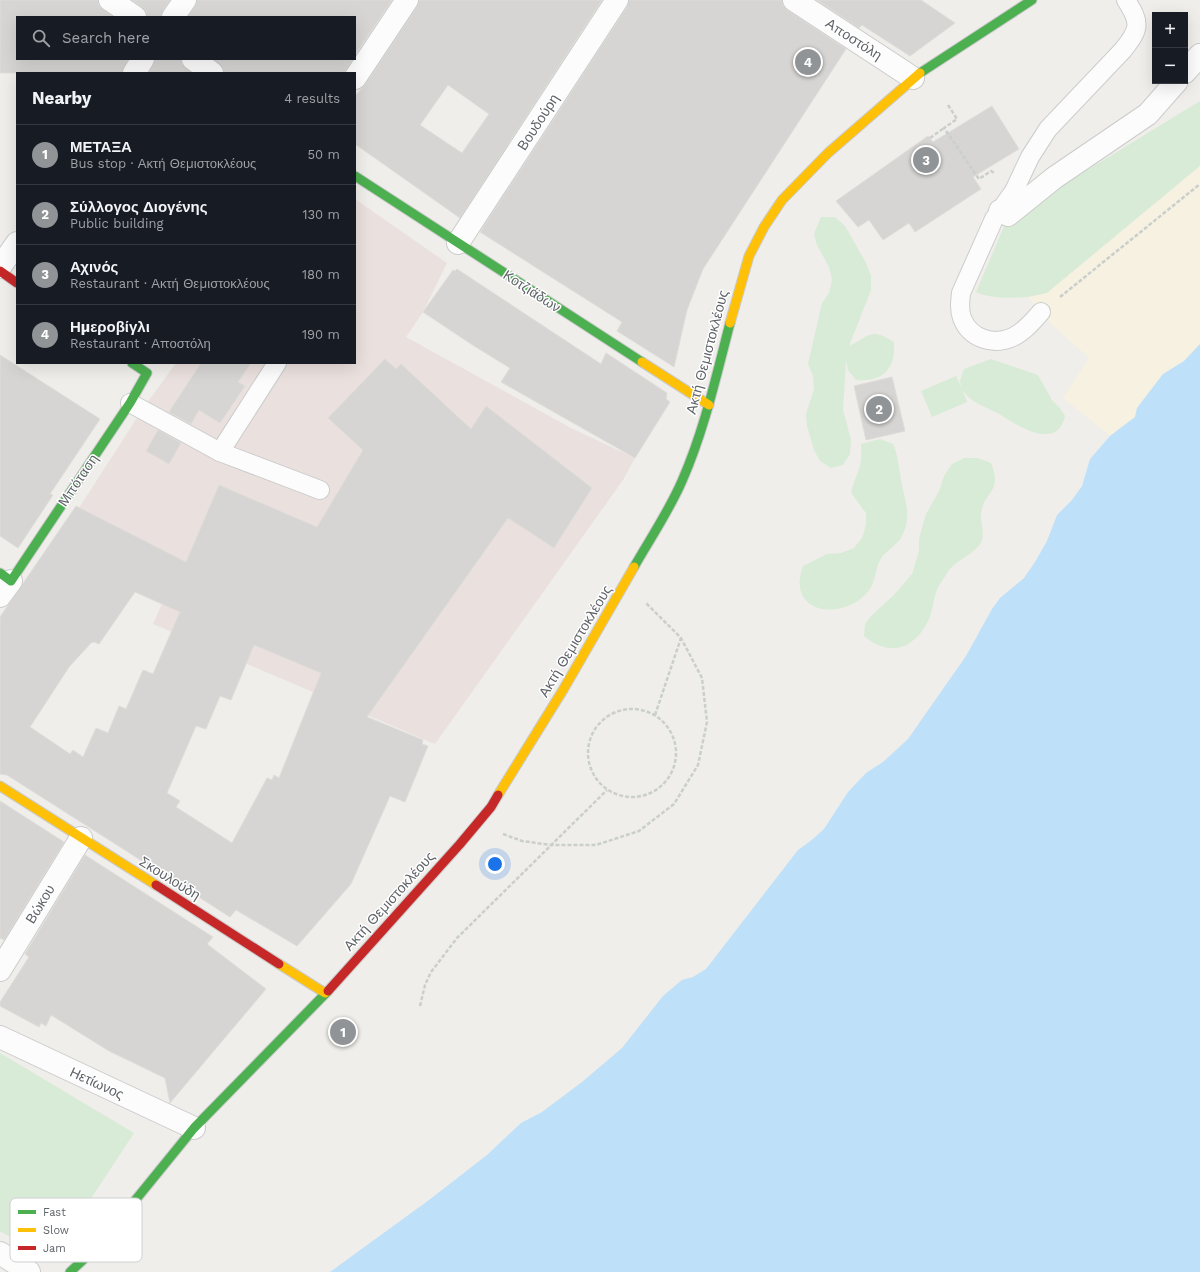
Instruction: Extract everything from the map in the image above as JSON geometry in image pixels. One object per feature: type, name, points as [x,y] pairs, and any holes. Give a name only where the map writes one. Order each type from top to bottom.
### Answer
[{"type":"main road","name":"Ακτή Θεμιστοκλέους","points":[[137,1198],[194,1128],[312,1008],[460,844],[491,807],[563,690],[663,516],[687,468],[709,405],[749,256],[764,227],[782,200],[806,174],[913,78],[1032,0]]},
{"type":"main road","name":"Κοτζιάδων","points":[[356,177],[709,405]]},
{"type":"main road","points":[[0,271],[16,282]]},
{"type":"main road","name":"Μπόταση","points":[[4,583],[130,403],[145,366]]},
{"type":"main road","name":"Σκουλούδη","points":[[0,786],[325,993]]},
{"type":"main road","name":"Ακτή Θεμιστοκλέους","points":[[70,1272],[81,1262]]},
{"type":"street","points":[[110,0],[134,16]]},
{"type":"street","points":[[174,16],[185,0]]},
{"type":"street","points":[[356,76],[407,0]]},
{"type":"street","name":"Βουδούρη","points":[[458,243],[617,0]]},
{"type":"street","name":"Αποστόλη","points":[[794,0],[913,78]]},
{"type":"street","points":[[1188,69],[1200,55]]},
{"type":"street","points":[[135,72],[142,60]]},
{"type":"street","points":[[194,60],[211,72]]},
{"type":"street","points":[[1000,211],[1008,215],[1054,178],[1148,114],[1174,84]]},
{"type":"street","points":[[0,267],[16,243]]},
{"type":"street","name":"Βώκου","points":[[0,970],[81,838]]},
{"type":"street","name":"Ηετίωνος","points":[[0,1037],[194,1128]]},
{"type":"street","points":[[0,1253],[10,1260]]},
{"type":"street","points":[[14,1262],[29,1272]]},
{"type":"lane","points":[[1041,312],[1015,337],[1003,341],[990,341],[978,337],[969,329],[962,318],[960,306],[962,293],[994,219],[1014,191],[1030,157],[1048,129],[1134,37],[1138,27],[1126,0]]},
{"type":"lane","points":[[220,452],[276,364]]},
{"type":"lane","points":[[130,403],[220,452],[320,490]]},
{"type":"path","points":[[930,138],[957,119],[948,106]]},
{"type":"path","points":[[944,128],[979,180],[991,171],[998,175]]},
{"type":"path","points":[[1041,312],[1200,184]]},
{"type":"path","points":[[498,833],[522,841],[552,845],[596,845],[638,831],[674,804],[694,772],[698,765],[707,722],[702,678],[681,638],[643,601]]},
{"type":"path","points":[[655,715],[681,638]]},
{"type":"path","points":[[629,709],[643,710],[655,715],[666,724],[674,736],[677,750],[676,764],[670,778],[660,788],[648,795],[634,798],[620,796],[607,790],[597,781],[590,769],[588,756],[589,742],[594,730],[604,719],[616,712],[629,709]]},
{"type":"path","points":[[420,1006],[425,985],[445,952],[474,920],[607,790]]},
{"type":"shaded area","points":[[356,200],[447,263],[423,312],[406,337],[571,428],[635,458],[623,480],[435,744],[153,624],[181,560],[79,508],[142,410],[175,364],[356,364]]},
{"type":"green space","points":[[1200,101],[1200,166],[1047,293],[1011,298],[983,295],[976,292],[1005,224],[1014,215]]},
{"type":"green space","points":[[821,217],[835,217],[845,226],[866,263],[871,276],[871,290],[849,346],[866,336],[875,334],[886,337],[894,342],[893,360],[890,366],[886,372],[874,379],[856,380],[848,370],[846,360],[843,410],[851,440],[850,454],[843,465],[831,468],[820,461],[814,450],[807,426],[806,414],[814,389],[813,376],[808,364],[822,303],[829,293],[832,280],[829,267],[817,245],[814,234]]},
{"type":"green space","points":[[991,359],[1038,375],[1052,400],[1065,416],[1061,427],[1054,432],[1045,434],[1036,433],[975,402],[963,391],[967,402],[932,417],[921,391],[956,376],[961,387],[960,381],[964,369]]},
{"type":"green space","points":[[880,439],[893,444],[897,454],[907,512],[904,531],[899,541],[880,560],[873,583],[865,595],[854,603],[841,608],[829,610],[817,608],[808,602],[802,593],[800,581],[803,566],[827,554],[841,553],[854,548],[862,538],[866,525],[866,513],[851,493],[860,466],[861,444]]},
{"type":"green space","points":[[964,458],[978,458],[991,463],[994,473],[994,486],[983,506],[981,514],[983,533],[982,540],[974,551],[956,564],[947,573],[936,592],[929,619],[917,637],[901,647],[883,647],[874,643],[864,636],[865,624],[873,614],[894,595],[912,574],[919,551],[919,539],[926,514],[939,491],[944,476],[952,464]]},
{"type":"green space","points":[[0,1053],[134,1133],[91,1198],[10,1198],[10,1237],[0,1231]]},
{"type":"sand","points":[[1200,166],[1200,344],[1184,361],[1163,374],[1137,408],[1135,417],[1110,436],[1063,398],[1089,358],[1053,326],[1028,297],[1047,293]]},
{"type":"water","points":[[1200,344],[1200,1272],[330,1272],[429,1200],[487,1155],[521,1123],[542,1112],[582,1082],[622,1048],[663,996],[682,980],[693,977],[706,969],[798,850],[824,829],[848,792],[866,773],[883,762],[908,739],[966,656],[992,609],[1000,598],[1024,578],[1035,562],[1047,541],[1057,515],[1072,500],[1082,486],[1090,459],[1110,436],[1135,417],[1137,408],[1163,374],[1184,361]]},
{"type":"building","points":[[0,0],[98,0],[99,6],[112,16],[16,16],[16,60],[128,60],[122,72],[0,73]]},
{"type":"building","points":[[132,0],[170,0],[163,10],[161,16],[147,16],[146,11]]},
{"type":"building","points":[[197,0],[392,0],[356,54],[356,16],[189,16],[195,7]]},
{"type":"building","points":[[419,0],[602,0],[460,218],[356,145],[356,95],[365,85],[417,7]],"holes":[[[448,85],[489,114],[462,153],[420,125]]]},
{"type":"building","points":[[629,0],[782,0],[783,6],[787,10],[846,49],[703,269],[687,310],[674,367],[617,331],[622,322],[480,232],[627,7]]},
{"type":"building","points":[[817,0],[921,0],[955,23],[910,56],[862,25],[859,28]]},
{"type":"building","points":[[155,60],[181,60],[182,64],[190,72],[149,72]]},
{"type":"building","points":[[215,60],[352,60],[345,72],[224,72],[223,68]]},
{"type":"building","points":[[992,106],[1019,149],[973,177],[981,189],[915,232],[909,223],[883,240],[869,220],[858,227],[836,201],[928,136],[933,142]]},
{"type":"building","points":[[457,269],[601,364],[606,353],[667,393],[666,399],[670,402],[635,458],[501,382],[510,368],[423,312],[453,270],[455,271]]},
{"type":"building","points":[[0,355],[100,419],[50,494],[53,495],[18,548],[0,536]]},
{"type":"building","points":[[385,359],[396,369],[401,364],[471,429],[486,406],[592,488],[554,548],[508,518],[367,717],[423,740],[422,744],[428,746],[405,802],[390,796],[351,884],[297,946],[236,910],[230,917],[7,775],[0,774],[0,617],[76,506],[186,562],[219,485],[317,527],[363,450],[328,418]],"holes":[[[135,592],[180,612],[153,674],[143,670],[126,709],[119,706],[108,733],[96,728],[83,757],[73,750],[70,754],[30,727],[69,667],[91,643],[94,642],[99,644]],[[254,645],[321,673],[279,778],[274,775],[272,780],[267,778],[232,843],[176,807],[180,801],[167,793],[196,726],[206,729],[220,696],[231,700]]]},
{"type":"building","points":[[200,364],[250,364],[238,382],[245,386],[220,423],[199,410],[191,424],[169,412]]},
{"type":"building","points":[[892,377],[905,431],[866,440],[854,386]]},
{"type":"building","points":[[158,430],[181,443],[169,464],[146,451]]},
{"type":"building","points":[[0,801],[64,842],[4,940],[0,938]]},
{"type":"building","points":[[85,855],[213,937],[207,944],[266,989],[170,1103],[165,1078],[109,1051],[51,1015],[46,1026],[41,1023],[39,1027],[0,1006],[0,1002],[29,957],[25,954]]},
{"type":"traffic: fast","points":[[920,73],[1032,0]]},
{"type":"traffic: fast","points":[[356,177],[642,362]]},
{"type":"traffic: fast","points":[[634,567],[671,503],[690,462],[709,404],[730,323]]},
{"type":"traffic: fast","points":[[0,573],[11,581],[130,403],[147,373],[134,364]]},
{"type":"traffic: fast","points":[[137,1198],[194,1128],[328,991]]},
{"type":"traffic: fast","points":[[70,1272],[81,1262]]},
{"type":"traffic: slow","points":[[730,323],[749,256],[764,227],[782,200],[828,153],[920,73]]},
{"type":"traffic: slow","points":[[642,362],[709,405]]},
{"type":"traffic: slow","points":[[498,795],[563,690],[634,567]]},
{"type":"traffic: slow","points":[[0,786],[156,885]]},
{"type":"traffic: slow","points":[[279,964],[325,993]]},
{"type":"traffic: jam","points":[[0,271],[16,282]]},
{"type":"traffic: jam","points":[[328,991],[460,844],[491,807],[498,795]]},
{"type":"traffic: jam","points":[[156,885],[279,964]]},
{"type":"place","name":"Ημεροβίγλι","points":[[808,62]]},
{"type":"place","name":"Αχινός","points":[[926,160]]},
{"type":"place","name":"Σύλλογος Διογένης","points":[[879,409]]},
{"type":"place","name":"ΜΕΤΑΞΑ","points":[[343,1032]]}]
